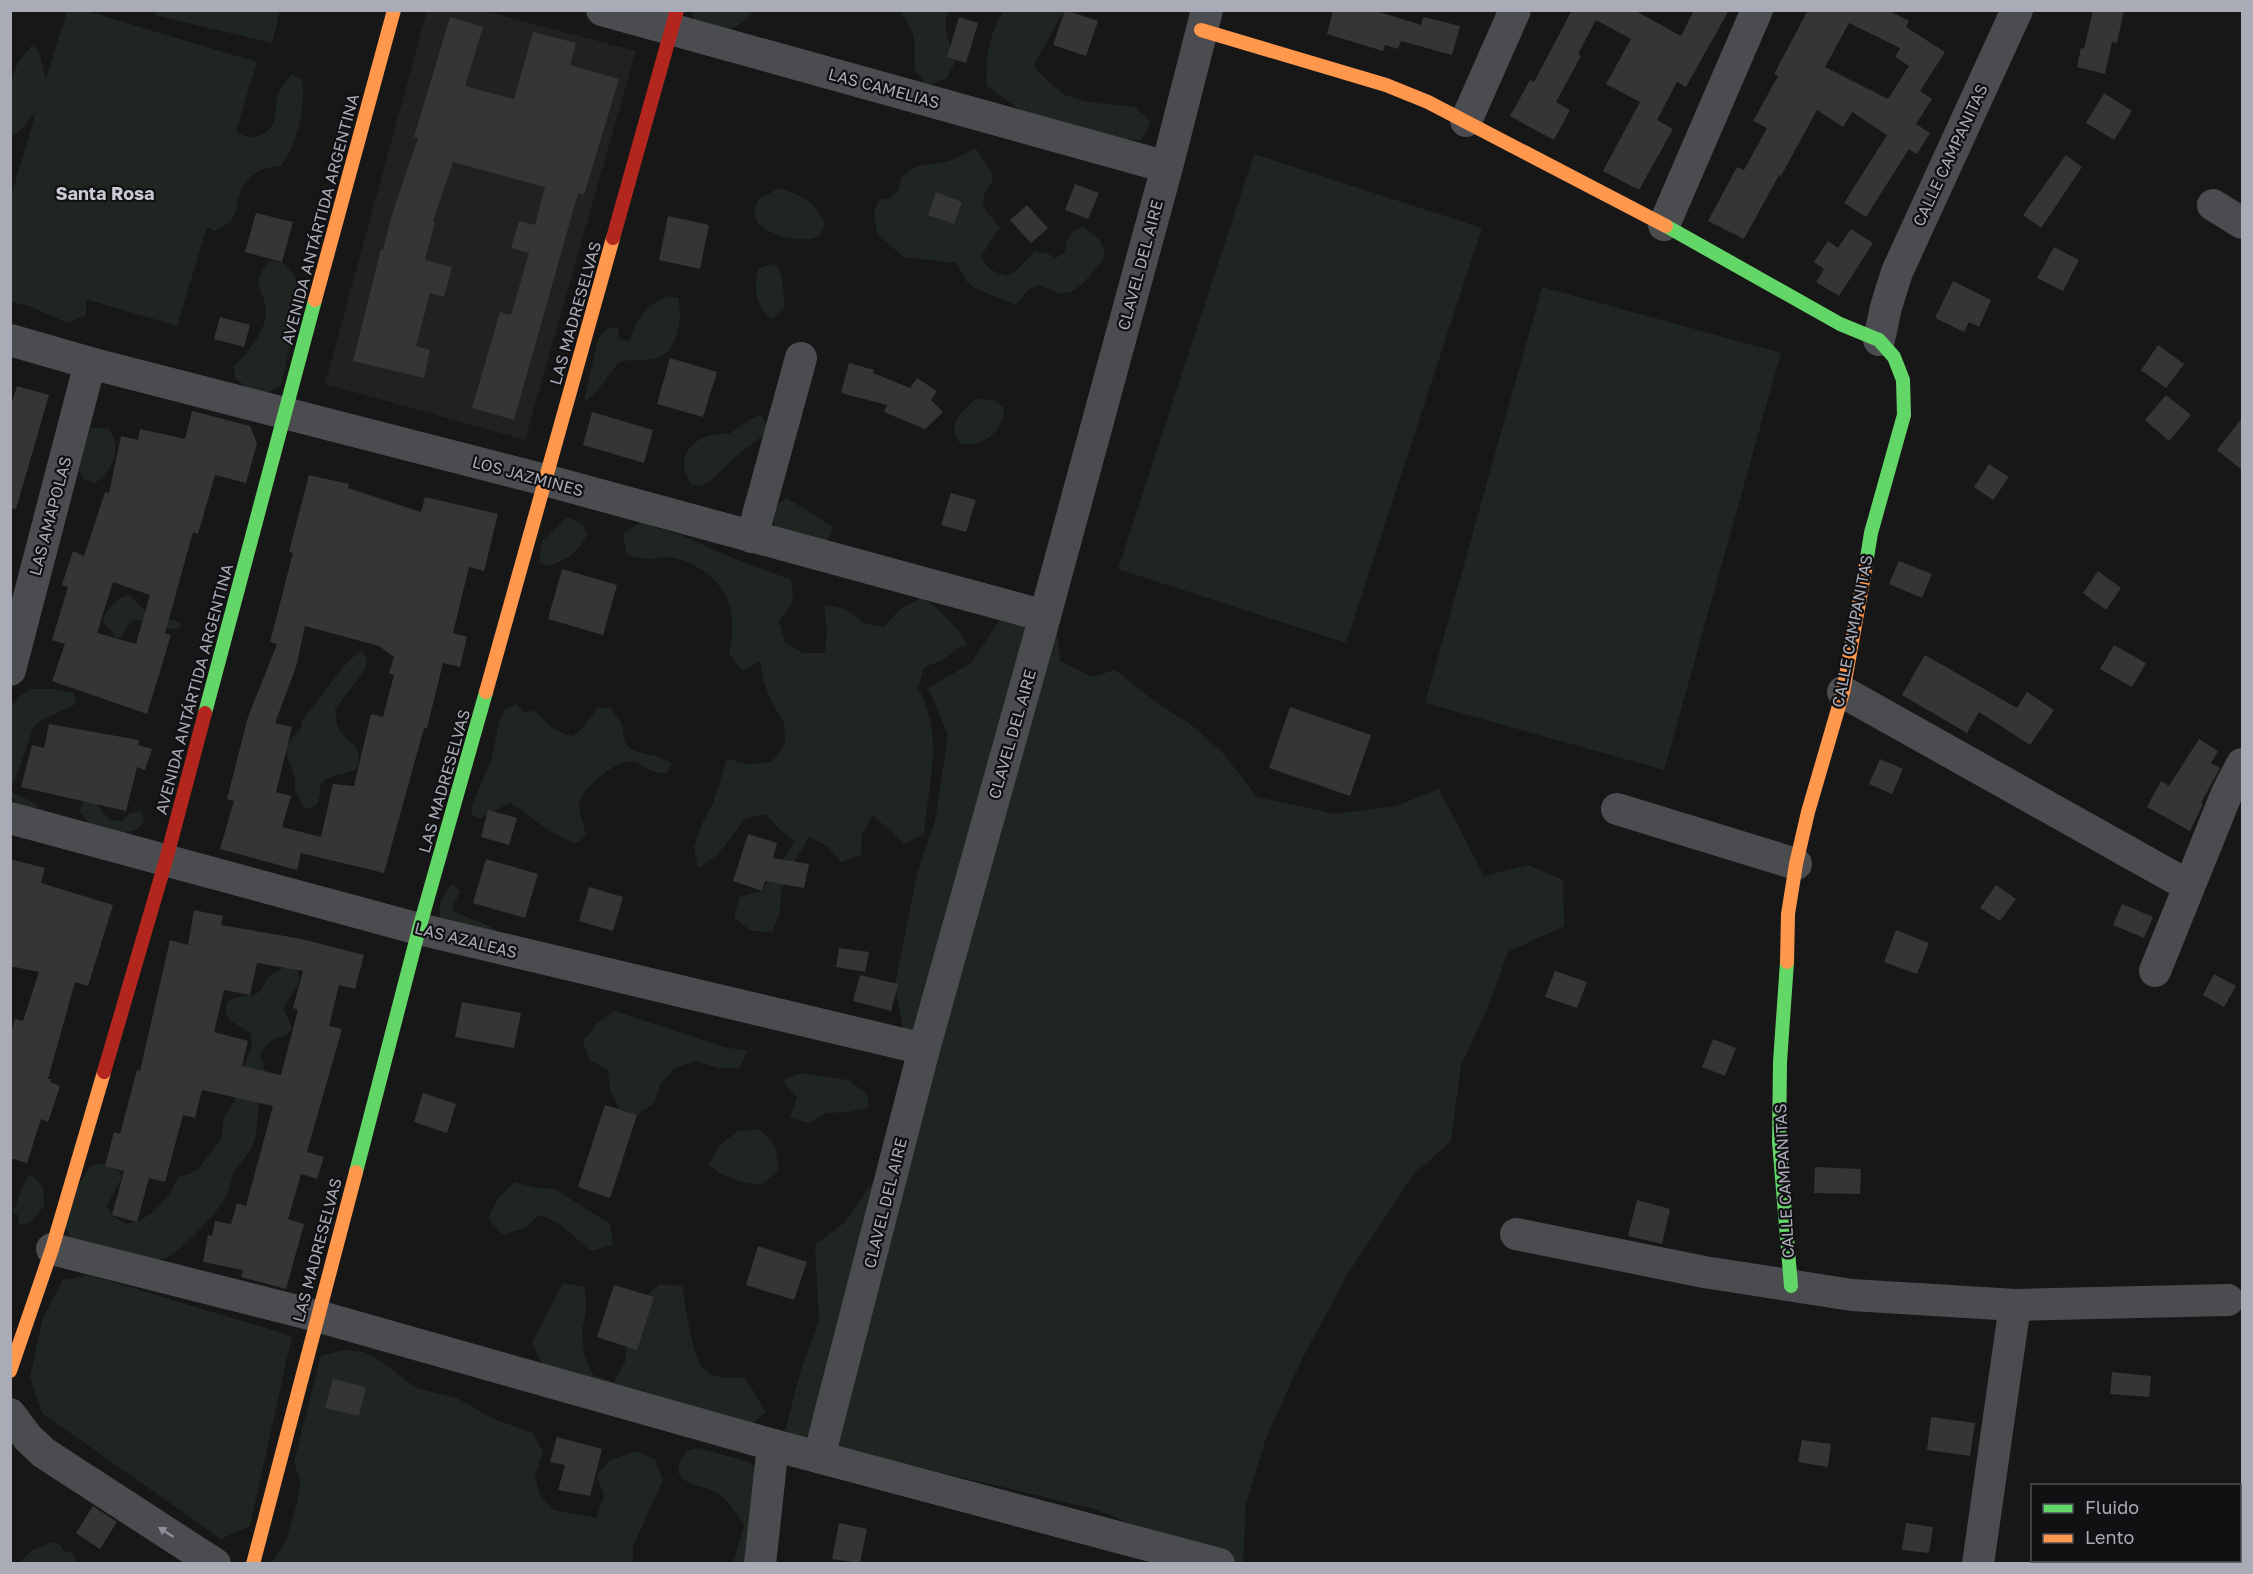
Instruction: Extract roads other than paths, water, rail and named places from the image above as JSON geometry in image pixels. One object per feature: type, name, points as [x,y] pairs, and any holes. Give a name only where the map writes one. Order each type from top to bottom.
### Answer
[{"type":"street","name":"AVENIDA ANTÁRTIDA ARGENTINA","points":[[10,1371],[52,1249],[166,860],[284,413],[394,10]]},
{"type":"street","name":"LAS CAMELIAS","points":[[602,10],[675,20],[1167,166]]},
{"type":"street","points":[[1466,121],[1515,10]]},
{"type":"street","points":[[1664,225],[1757,10]]},
{"type":"street","name":"CALLE CAMPANITAS","points":[[1791,1286],[1779,1142],[1779,1085],[1787,972],[1788,914],[1808,812],[1843,692],[1871,533],[1904,415],[1903,380],[1894,357],[1879,340],[1896,272],[2010,13]]},
{"type":"street","name":"LAS MADRESELVAS","points":[[253,1563],[419,929],[675,20]]},
{"type":"street","points":[[1204,20],[1428,102],[1664,225],[1840,324],[1879,340]]},
{"type":"street","name":"CLAVEL DEL AIRE","points":[[819,1457],[924,1049],[1045,616],[1167,166],[1204,20]]},
{"type":"street","points":[[2213,205],[2242,224]]},
{"type":"street","name":"LOS JAZMINES","points":[[10,339],[90,363],[545,480],[1045,616]]},
{"type":"street","points":[[752,537],[801,358]]},
{"type":"street","name":"LAS AMAPOLAS","points":[[10,670],[90,363]]},
{"type":"street","points":[[1843,692],[2189,886]]},
{"type":"street","points":[[2155,971],[2227,793],[2242,764]]},
{"type":"street","points":[[1617,809],[1796,864]]},
{"type":"street","name":"LAS AZALEAS","points":[[10,818],[419,929],[924,1049]]},
{"type":"street","points":[[1516,1233],[1704,1272],[1852,1295],[2015,1305],[2228,1300]]},
{"type":"street","points":[[52,1249],[317,1316],[773,1445],[1219,1563]]},
{"type":"street","points":[[1978,1563],[2015,1305]]},
{"type":"street","points":[[10,1414],[28,1438],[44,1454],[215,1563]]},
{"type":"street","points":[[760,1563],[773,1445]]},
{"type":"district","name":"Santa Rosa","points":[[105,194]]}]
